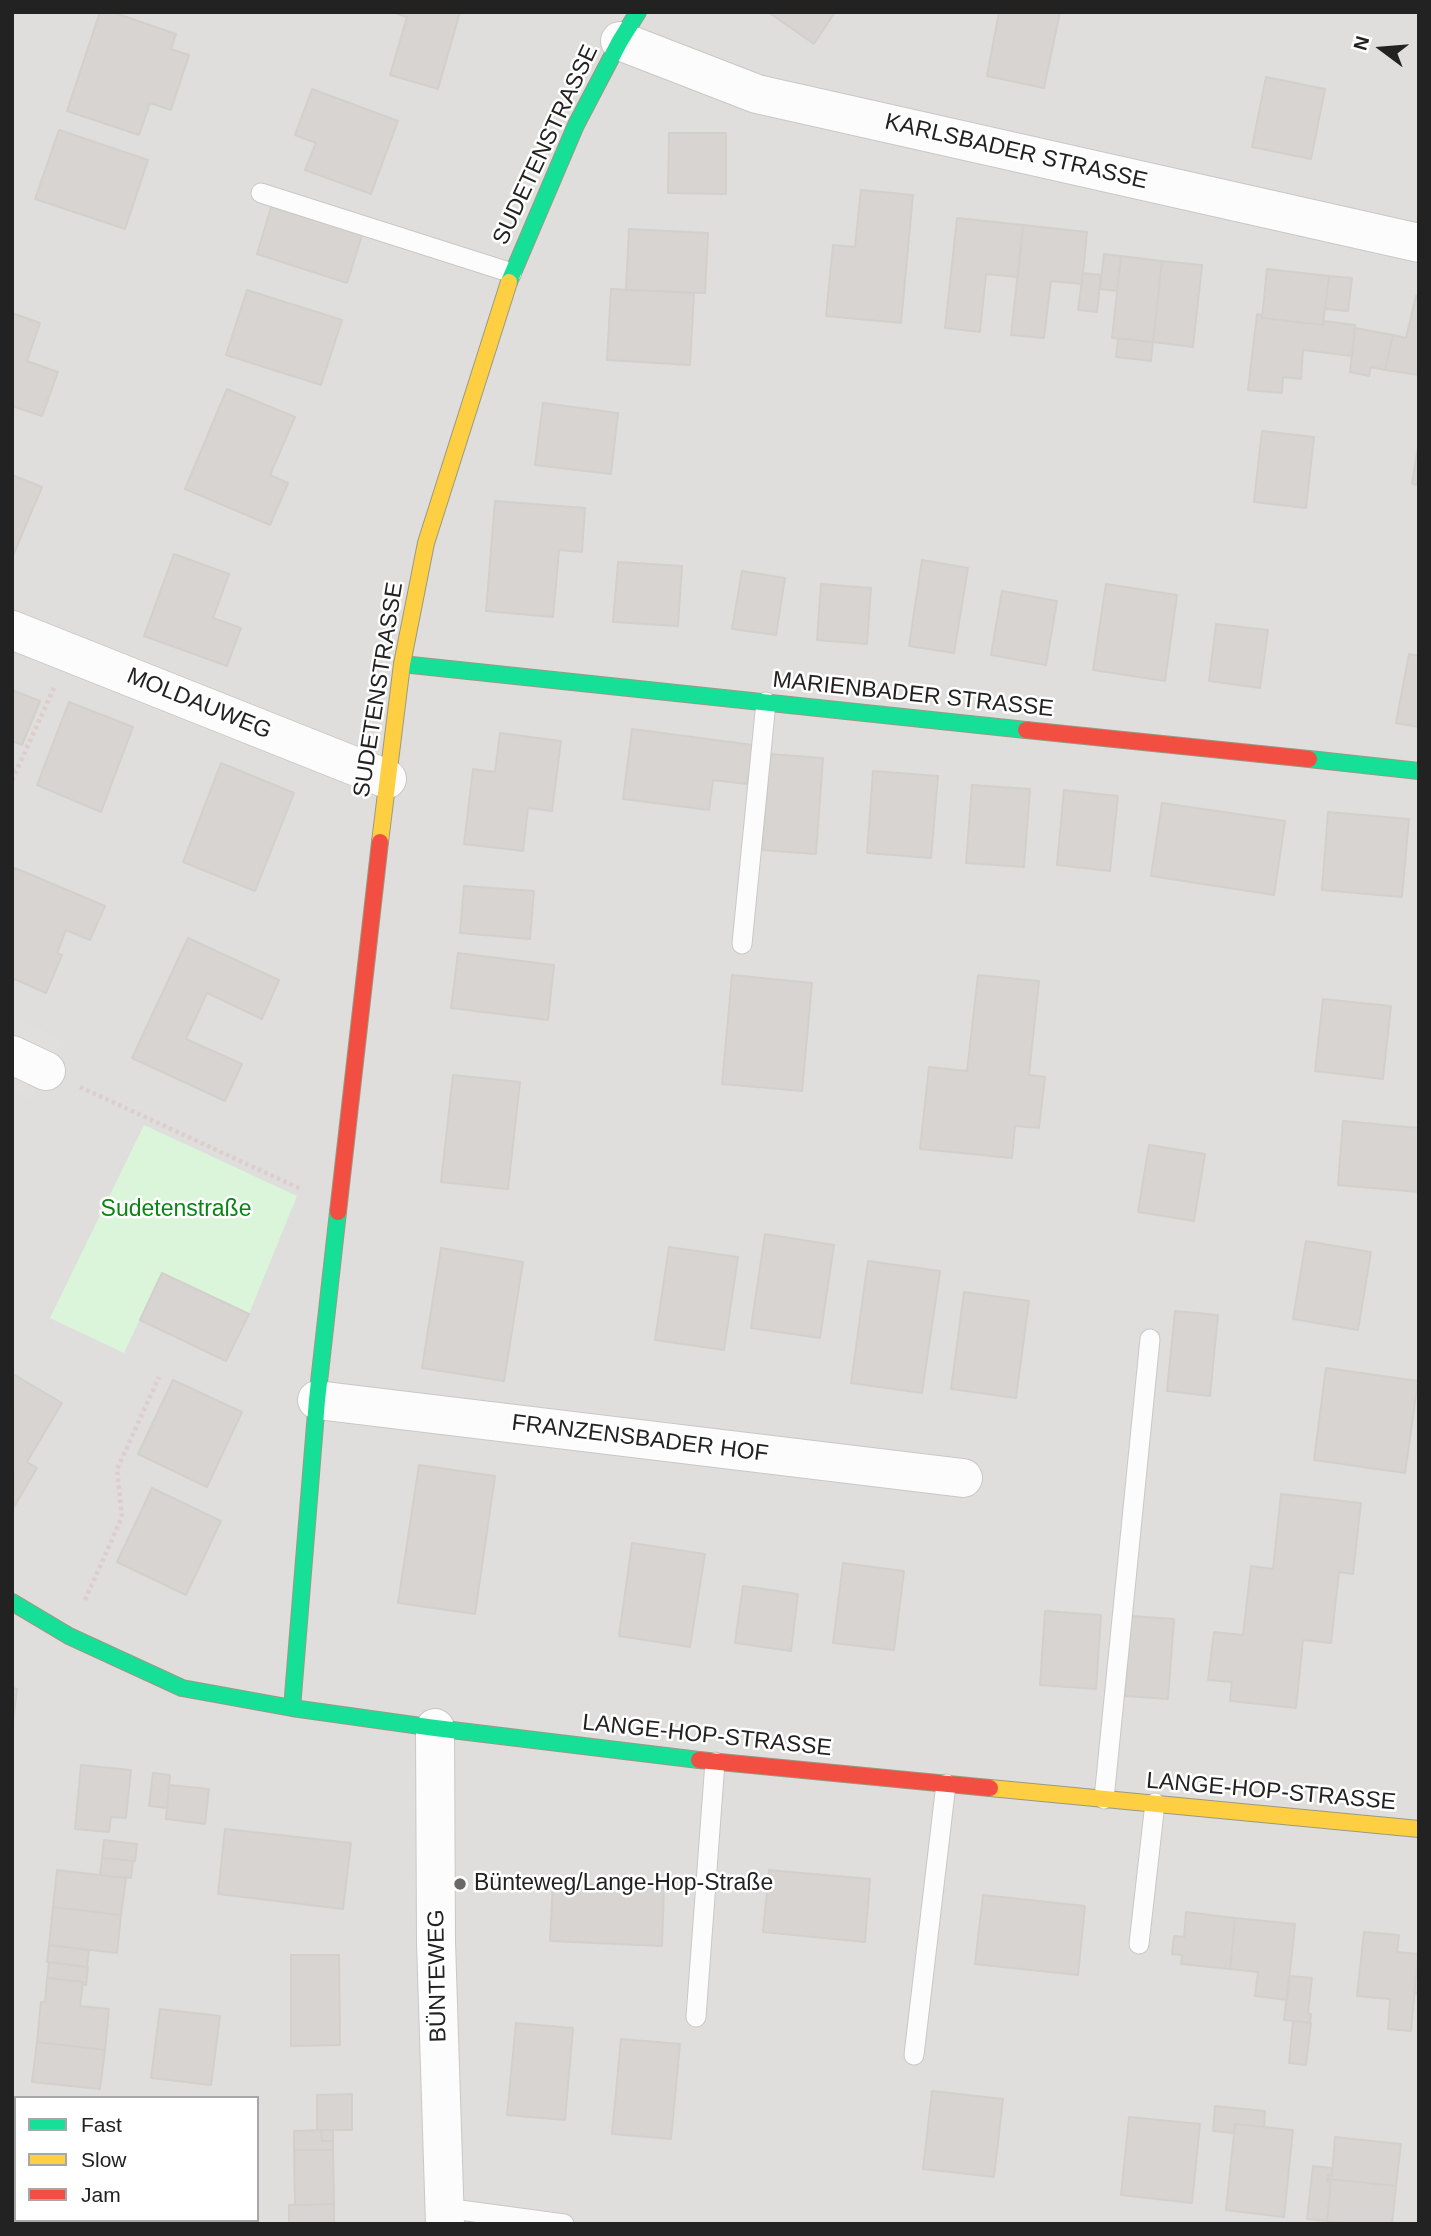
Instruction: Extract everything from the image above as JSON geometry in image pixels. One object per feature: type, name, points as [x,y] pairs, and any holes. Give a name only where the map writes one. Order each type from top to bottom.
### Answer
[{"type":"street","name":"KARLSBADER STRASSE","points":[[629,27],[757,94],[1419,243]]},
{"type":"street","name":"SUDETENSTRASSE","points":[[292,1708],[317,1400],[387,779],[402,664],[426,543],[512,273],[576,125],[629,27]]},
{"type":"street","name":"MOLDAUWEG","points":[[12,630],[387,779]]},
{"type":"street","name":"MARIENBADER STRASSE","points":[[402,664],[1419,771]]},
{"type":"street","points":[[12,1055],[47,1071]]},
{"type":"street","name":"FRANZENSBADER HOF","points":[[317,1400],[963,1478]]},
{"type":"street","name":"LANGE-HOP-STRASSE","points":[[12,1602],[69,1636],[183,1688],[292,1708],[715,1762],[1419,1829]]},
{"type":"street","name":"BÜNTEWEG","points":[[435,1728],[436,1942],[445,2216]]},
{"type":"lane","points":[[261,193],[512,273]]},
{"type":"lane","points":[[742,944],[766,702]]},
{"type":"lane","points":[[1104,1798],[1150,1339]]},
{"type":"lane","points":[[696,2017],[715,1762]]},
{"type":"lane","points":[[914,2055],[946,1784]]},
{"type":"lane","points":[[1139,1944],[1155,1803]]},
{"type":"lane","points":[[445,2216],[564,2224]]},
{"type":"path","points":[[12,780],[70,653]]},
{"type":"path","points":[[47,1071],[296,1188],[340,1193]]},
{"type":"path","points":[[69,1636],[122,1517],[117,1469],[159,1377]]},
{"type":"shaded area","points":[[12,12],[1419,12],[1419,2224],[12,2224]]},
{"type":"shaded area","points":[[12,1015],[65,1042],[46,1071],[32,1100],[12,1090]]},
{"type":"green space","name":"Sudetenstraße","points":[[144,1125],[297,1196],[249,1314],[162,1273],[124,1353],[50,1318]]},
{"type":"building","points":[[100,12],[112,12],[176,34],[171,49],[189,55],[171,110],[150,103],[139,135],[67,111]]},
{"type":"building","points":[[392,12],[460,12],[438,89],[390,75],[407,17]]},
{"type":"building","points":[[768,12],[835,12],[814,44]]},
{"type":"building","points":[[999,12],[1060,12],[1044,88],[987,76]]},
{"type":"building","points":[[1266,77],[1325,89],[1311,159],[1252,147]]},
{"type":"building","points":[[312,89],[398,121],[371,194],[305,170],[316,143],[295,135]]},
{"type":"building","points":[[59,130],[148,160],[125,229],[35,199]]},
{"type":"building","points":[[669,133],[726,133],[726,194],[668,193]]},
{"type":"building","points":[[861,190],[913,195],[901,323],[826,316],[833,245],[855,247]]},
{"type":"building","points":[[272,204],[363,232],[347,283],[257,254]]},
{"type":"building","points":[[957,218],[1023,225],[1018,277],[986,274],[980,332],[945,328]]},
{"type":"building","points":[[1023,225],[1087,232],[1082,284],[1051,281],[1044,338],[1011,335]]},
{"type":"building","points":[[629,229],[708,233],[705,293],[626,290]]},
{"type":"building","points":[[1104,254],[1121,256],[1117,291],[1100,289]]},
{"type":"building","points":[[1121,256],[1162,261],[1153,342],[1112,338]]},
{"type":"building","points":[[1162,261],[1202,265],[1193,347],[1153,342]]},
{"type":"building","points":[[1267,269],[1329,276],[1323,325],[1262,318]]},
{"type":"building","points":[[1083,273],[1101,275],[1097,312],[1078,310]]},
{"type":"building","points":[[1329,276],[1352,278],[1348,311],[1325,309]]},
{"type":"building","points":[[611,289],[694,293],[690,365],[607,360]]},
{"type":"building","points":[[247,290],[342,320],[321,385],[226,355]]},
{"type":"building","points":[[1416,296],[1419,297],[1419,375],[1385,370],[1393,335],[1406,338]]},
{"type":"building","points":[[12,313],[40,323],[27,361],[58,372],[42,416],[12,406]]},
{"type":"building","points":[[1257,314],[1262,315],[1262,318],[1323,325],[1324,321],[1355,325],[1352,356],[1303,350],[1301,379],[1283,377],[1282,393],[1248,390]]},
{"type":"building","points":[[1355,328],[1393,335],[1385,370],[1371,367],[1369,376],[1350,372]]},
{"type":"building","points":[[1118,338],[1153,342],[1151,361],[1116,357]]},
{"type":"building","points":[[227,389],[295,417],[270,475],[288,483],[270,525],[185,489]]},
{"type":"building","points":[[543,403],[618,413],[611,474],[535,465]]},
{"type":"building","points":[[1262,431],[1314,437],[1306,508],[1254,502]]},
{"type":"building","points":[[1419,441],[1419,485],[1412,484]]},
{"type":"building","points":[[12,475],[42,487],[12,558]]},
{"type":"building","points":[[495,501],[585,508],[582,552],[559,550],[553,617],[486,611]]},
{"type":"building","points":[[174,554],[229,574],[213,618],[241,628],[227,666],[144,636]]},
{"type":"building","points":[[922,560],[968,568],[954,653],[909,646]]},
{"type":"building","points":[[618,562],[682,566],[678,626],[613,622]]},
{"type":"building","points":[[742,571],[785,578],[776,635],[732,629]]},
{"type":"building","points":[[821,584],[871,588],[867,644],[817,640]]},
{"type":"building","points":[[1106,584],[1177,595],[1165,681],[1093,670]]},
{"type":"building","points":[[1002,591],[1057,601],[1046,665],[991,655]]},
{"type":"building","points":[[1216,624],[1268,630],[1260,688],[1209,681]]},
{"type":"building","points":[[1409,654],[1419,656],[1419,727],[1396,723]]},
{"type":"building","points":[[12,690],[40,701],[22,745],[12,741]]},
{"type":"building","points":[[69,702],[133,727],[101,812],[37,785]]},
{"type":"building","points":[[632,729],[753,745],[747,784],[713,780],[709,810],[623,799]]},
{"type":"building","points":[[500,733],[561,741],[552,811],[528,808],[523,851],[464,844],[473,769],[495,772]]},
{"type":"building","points":[[770,754],[823,758],[816,854],[762,850]]},
{"type":"building","points":[[221,763],[294,793],[255,891],[183,862]]},
{"type":"building","points":[[873,771],[938,776],[931,858],[867,853]]},
{"type":"building","points":[[972,785],[1030,789],[1024,867],[966,863]]},
{"type":"building","points":[[1064,790],[1118,796],[1110,871],[1057,865]]},
{"type":"building","points":[[1162,803],[1285,821],[1274,895],[1151,876]]},
{"type":"building","points":[[1328,812],[1409,819],[1402,897],[1322,890]]},
{"type":"building","points":[[15,868],[105,906],[90,940],[66,930],[57,953],[62,955],[46,993],[12,978],[12,875]]},
{"type":"building","points":[[464,886],[534,891],[530,939],[460,933]]},
{"type":"building","points":[[188,938],[279,980],[262,1019],[207,993],[186,1039],[242,1064],[225,1101],[132,1058]]},
{"type":"building","points":[[458,953],[554,965],[548,1020],[451,1008]]},
{"type":"building","points":[[732,975],[812,983],[802,1091],[722,1084]]},
{"type":"building","points":[[978,975],[1039,981],[1029,1075],[1045,1077],[1039,1128],[1015,1126],[1012,1158],[920,1149],[929,1067],[967,1071]]},
{"type":"building","points":[[1323,999],[1391,1006],[1383,1079],[1315,1071]]},
{"type":"building","points":[[453,1075],[520,1082],[508,1189],[441,1182]]},
{"type":"building","points":[[1343,1121],[1419,1128],[1419,1192],[1338,1185]]},
{"type":"building","points":[[1149,1145],[1205,1154],[1194,1221],[1138,1212]]},
{"type":"building","points":[[765,1234],[834,1245],[820,1338],[751,1328]]},
{"type":"building","points":[[1306,1241],[1371,1252],[1358,1330],[1293,1319]]},
{"type":"building","points":[[669,1247],[738,1257],[724,1350],[655,1340]]},
{"type":"building","points":[[441,1248],[523,1262],[504,1381],[422,1368]]},
{"type":"building","points":[[868,1261],[940,1271],[922,1393],[851,1383]]},
{"type":"building","points":[[162,1273],[249,1314],[226,1361],[140,1320]]},
{"type":"building","points":[[964,1292],[1029,1301],[1016,1398],[951,1389]]},
{"type":"building","points":[[1175,1311],[1218,1315],[1210,1396],[1167,1391]]},
{"type":"building","points":[[1326,1368],[1418,1381],[1405,1473],[1314,1460]]},
{"type":"building","points":[[13,1374],[62,1403],[27,1462],[37,1468],[14,1507]]},
{"type":"building","points":[[173,1380],[242,1412],[207,1487],[138,1454]]},
{"type":"building","points":[[419,1465],[495,1476],[475,1614],[398,1603]]},
{"type":"building","points":[[152,1488],[221,1521],[186,1595],[117,1562]]},
{"type":"building","points":[[1281,1494],[1361,1503],[1353,1574],[1339,1572],[1331,1643],[1303,1640],[1296,1708],[1230,1701],[1232,1682],[1208,1680],[1214,1632],[1243,1635],[1251,1566],[1273,1569]]},
{"type":"building","points":[[632,1543],[705,1554],[690,1647],[619,1636]]},
{"type":"building","points":[[843,1563],[904,1571],[894,1650],[833,1643]]},
{"type":"building","points":[[743,1586],[798,1594],[791,1651],[735,1643]]},
{"type":"building","points":[[1045,1611],[1101,1615],[1096,1689],[1040,1685]]},
{"type":"building","points":[[1131,1616],[1174,1619],[1168,1699],[1125,1696]]},
{"type":"building","points":[[12,1688],[17,1689],[13,1722],[12,1722]]},
{"type":"building","points":[[81,1765],[131,1770],[126,1818],[111,1817],[109,1832],[75,1829]]},
{"type":"building","points":[[153,1773],[170,1775],[167,1808],[149,1806]]},
{"type":"building","points":[[169,1785],[209,1789],[205,1824],[166,1819]]},
{"type":"building","points":[[225,1829],[351,1843],[343,1909],[218,1894]]},
{"type":"building","points":[[104,1840],[137,1844],[135,1861],[102,1858]]},
{"type":"building","points":[[102,1858],[133,1861],[131,1878],[100,1875]]},
{"type":"building","points":[[57,1870],[126,1878],[121,1915],[53,1907]]},
{"type":"building","points":[[769,1870],[870,1879],[865,1942],[763,1932]]},
{"type":"building","points":[[553,1883],[664,1887],[662,1946],[550,1941]]},
{"type":"building","points":[[983,1895],[1085,1906],[1078,1975],[975,1964]]},
{"type":"building","points":[[53,1907],[121,1915],[117,1953],[49,1945]]},
{"type":"building","points":[[1186,1912],[1235,1918],[1230,1969],[1181,1964],[1182,1955],[1172,1954],[1174,1936],[1184,1937]]},
{"type":"building","points":[[1235,1918],[1295,1924],[1287,2000],[1255,1996],[1258,1972],[1230,1969]]},
{"type":"building","points":[[1364,1932],[1399,1935],[1397,1952],[1418,1954],[1411,2031],[1388,2029],[1390,1999],[1357,1996]]},
{"type":"building","points":[[49,1945],[89,1950],[87,1967],[47,1962]]},
{"type":"building","points":[[291,1955],[339,1955],[340,2045],[291,2046]]},
{"type":"building","points":[[49,1962],[88,1967],[86,1985],[82,1985],[83,1982],[47,1978]]},
{"type":"building","points":[[1419,1962],[1419,1994],[1414,1993]]},
{"type":"building","points":[[1289,1976],[1312,1978],[1308,2013],[1311,2014],[1310,2023],[1284,2020]]},
{"type":"building","points":[[47,1978],[83,1982],[80,2006],[109,2009],[105,2050],[37,2042],[41,2002],[45,2002]]},
{"type":"building","points":[[160,2009],[220,2016],[211,2085],[151,2078]]},
{"type":"building","points":[[1293,2021],[1311,2023],[1306,2065],[1289,2063]]},
{"type":"building","points":[[516,2023],[573,2028],[565,2120],[507,2115]]},
{"type":"building","points":[[621,2039],[680,2044],[671,2139],[612,2134]]},
{"type":"building","points":[[37,2042],[105,2050],[100,2089],[32,2082]]},
{"type":"building","points":[[932,2091],[1003,2099],[994,2177],[923,2169]]},
{"type":"building","points":[[352,2094],[352,2130],[317,2130],[317,2095]]},
{"type":"building","points":[[1215,2106],[1265,2111],[1264,2127],[1235,2124],[1234,2133],[1213,2131]]},
{"type":"building","points":[[1129,2117],[1200,2124],[1192,2203],[1121,2195]]},
{"type":"building","points":[[1235,2124],[1293,2130],[1284,2217],[1226,2210]]},
{"type":"building","points":[[321,2130],[322,2141],[333,2141],[333,2150],[294,2150],[294,2131]]},
{"type":"building","points":[[321,2130],[333,2130],[333,2141],[322,2141]]},
{"type":"building","points":[[1335,2137],[1401,2144],[1396,2186],[1328,2179],[1328,2175],[1332,2176]]},
{"type":"building","points":[[294,2150],[333,2150],[334,2204],[295,2205]]},
{"type":"building","points":[[1313,2166],[1332,2168],[1332,2176],[1328,2175],[1327,2182],[1331,2182],[1327,2221],[1307,2219]]},
{"type":"building","points":[[1328,2179],[1396,2186],[1392,2224],[1327,2221],[1331,2182],[1327,2182]]},
{"type":"building","points":[[334,2204],[334,2224],[289,2224],[289,2205]]},
{"type":"building","points":[[24,2222],[86,2222],[86,2223]]},
{"type":"traffic: fast","points":[[509,282],[576,125],[638,12]]},
{"type":"traffic: fast","points":[[402,664],[1026,730]]},
{"type":"traffic: fast","points":[[1309,759],[1419,771]]},
{"type":"traffic: fast","points":[[292,1708],[317,1400],[338,1212]]},
{"type":"traffic: fast","points":[[12,1602],[69,1636],[182,1688],[292,1708],[435,1728],[699,1760]]},
{"type":"traffic: slow","points":[[380,842],[402,664],[426,543],[509,282]]},
{"type":"traffic: slow","points":[[990,1788],[1419,1829]]},
{"type":"traffic: jam","points":[[1026,730],[1309,759]]},
{"type":"traffic: jam","points":[[338,1212],[380,842]]},
{"type":"traffic: jam","points":[[699,1760],[990,1788]]},
{"type":"place","name":"Bünteweg/Lange-Hop-Straße","points":[[460,1884]]}]
